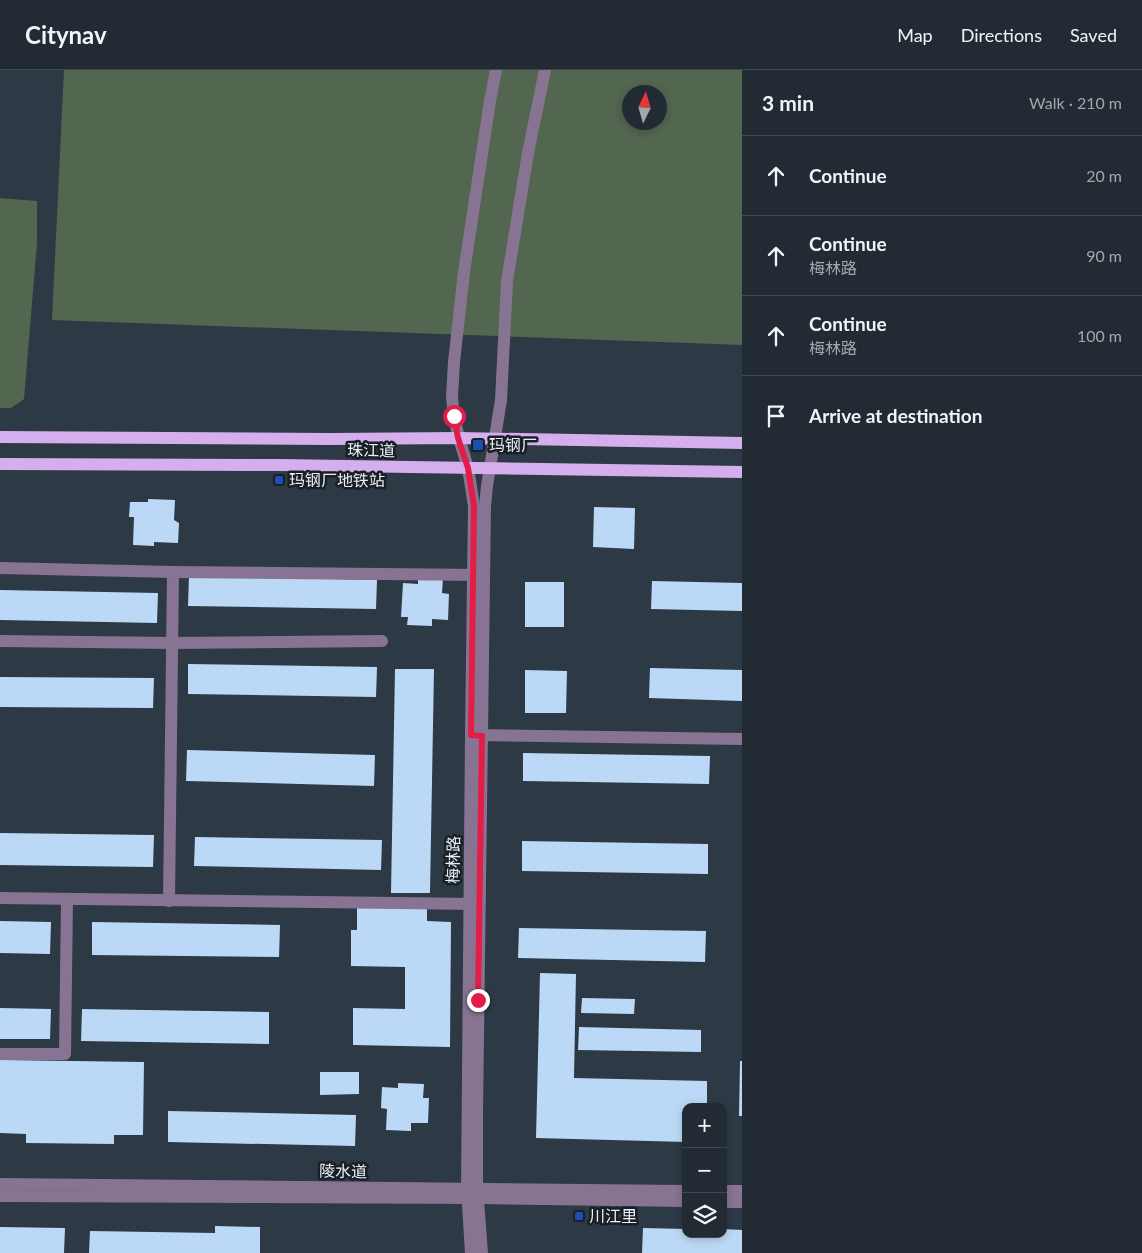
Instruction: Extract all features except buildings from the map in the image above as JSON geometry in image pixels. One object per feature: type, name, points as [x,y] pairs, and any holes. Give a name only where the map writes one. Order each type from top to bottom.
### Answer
[{"type":"main road","name":"珠江道","points":[[0,437],[494,438],[742,443]]},
{"type":"main road","name":"珠江道","points":[[0,464],[280,464],[742,472]]},
{"type":"street","name":"梅林路","points":[[479,575],[474,506],[468,468],[458,438],[452,397],[464,272],[496,70]]},
{"type":"street","name":"梅林路","points":[[471,1253],[479,575],[489,468],[502,400],[507,281],[528,153],[545,70]]},
{"type":"street","points":[[0,568],[479,575]]},
{"type":"street","points":[[169,901],[173,572]]},
{"type":"street","points":[[0,641],[172,643],[382,641]]},
{"type":"street","points":[[476,735],[742,739]]},
{"type":"street","points":[[0,898],[474,904]]},
{"type":"street","points":[[0,1054],[65,1054],[67,900]]},
{"type":"street","name":"陵水道","points":[[0,1184],[472,1193],[682,1201]]},
{"type":"street","name":"陵水道","points":[[0,1196],[682,1191]]},
{"type":"street","points":[[727,1191],[742,1191]]},
{"type":"street","name":"梅林路","points":[[472,1193],[482,1253]]},
{"type":"street","points":[[727,1202],[742,1202]]},
{"type":"green space","points":[[64,70],[742,70],[742,345],[52,320]]},
{"type":"green space","points":[[0,198],[37,201],[37,244],[24,399],[11,408],[0,408]]},
{"type":"place","name":"玛钢厂","points":[[478,445]]},
{"type":"place","name":"玛钢厂地铁站","points":[[279,480]]},
{"type":"place","name":"川江里","points":[[579,1216]]},
{"type":"route","points":[[454,416],[458,438],[468,468],[474,506],[471,735],[482,736],[478,1000]]}]
